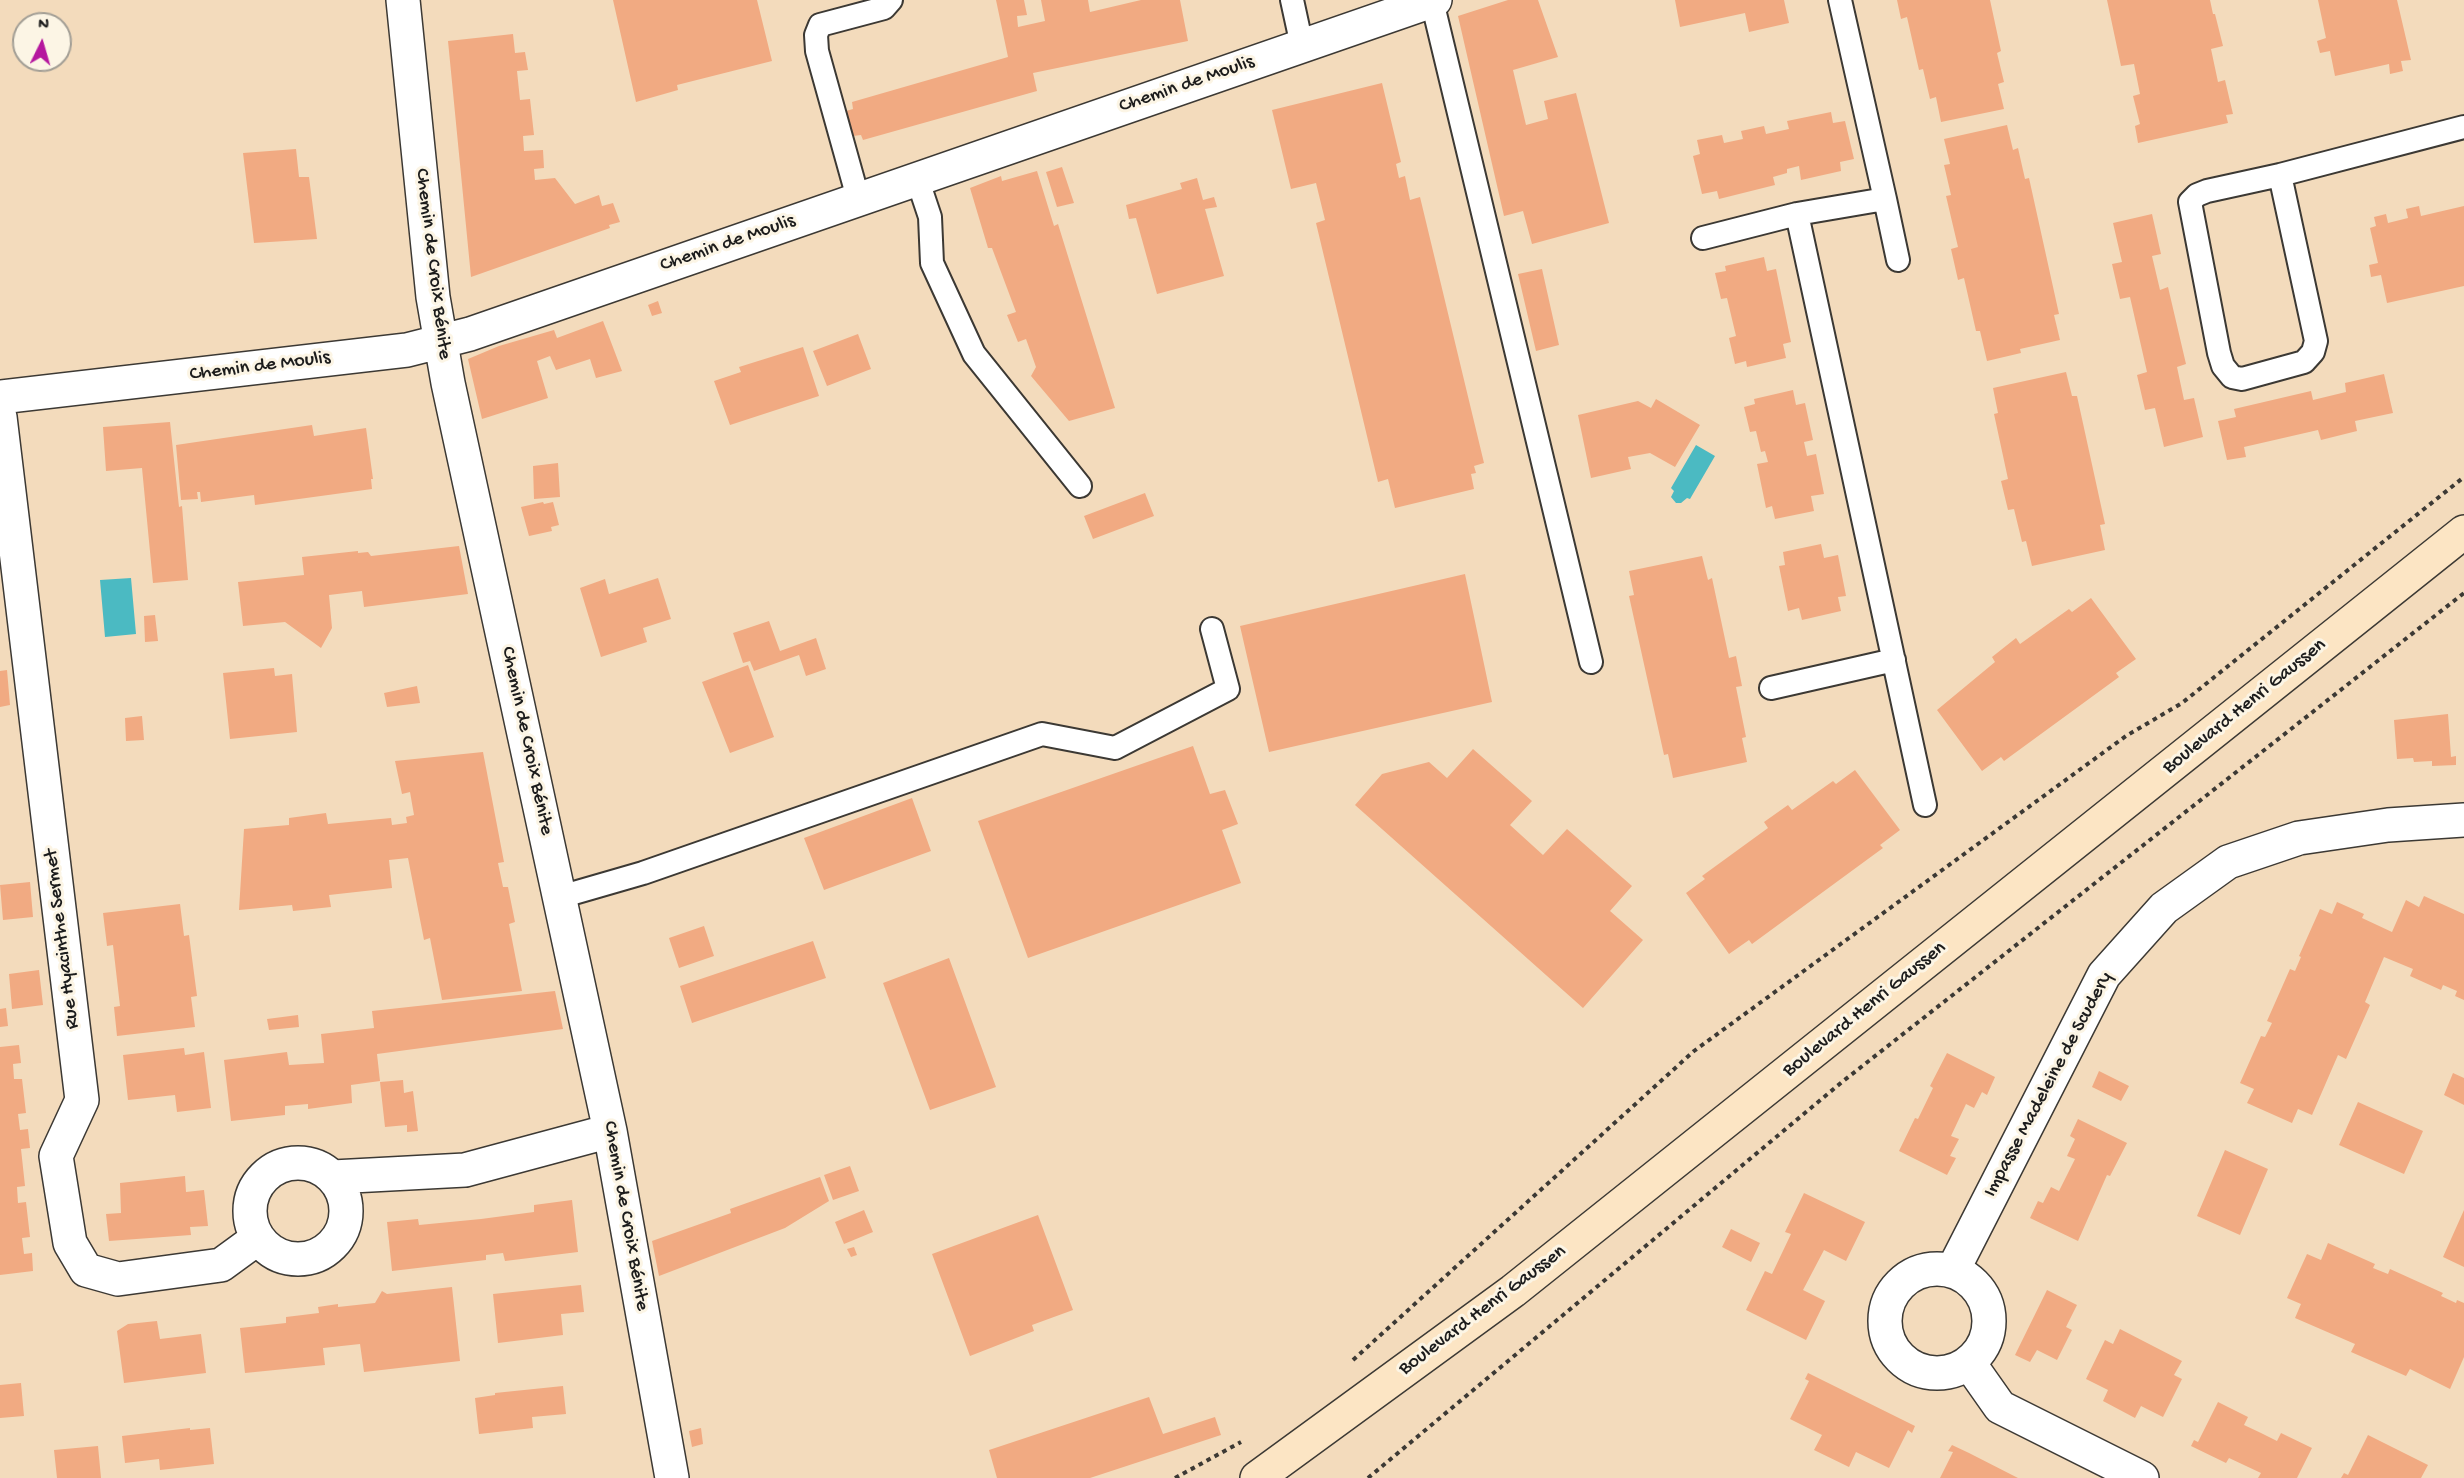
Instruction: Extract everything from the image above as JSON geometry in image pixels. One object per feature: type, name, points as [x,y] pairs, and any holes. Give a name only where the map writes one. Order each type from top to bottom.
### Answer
[{"type":"street","name":"Chemin de Croix Bénite","points":[[403,0],[433,297],[441,342],[610,1131],[672,1478]]},
{"type":"street","name":"Chemin de Moulis","points":[[0,397],[407,350],[470,334],[1434,0]]},
{"type":"street","name":"Rue Hyacinthe Sermet","points":[[0,417],[82,1100],[56,1156],[70,1243],[86,1270],[118,1279],[221,1265],[258,1238]]},
{"type":"street","name":"Boulevard Henri Gaussen","points":[[1257,1478],[1513,1291],[2464,532]]},
{"type":"street","name":"Impasse Madeleine de Scudery","points":[[1953,1270],[2103,975],[2164,908],[2228,862],[2299,838],[2388,825],[2464,820]]},
{"type":"street","points":[[333,1178],[465,1170],[610,1131]]},
{"type":"street","points":[[296,1163],[316,1166],[333,1178],[344,1197],[346,1220],[336,1241],[319,1255],[297,1260],[275,1253],[258,1238],[250,1219],[251,1199],[260,1180],[276,1167],[296,1163]]},
{"type":"street","points":[[1935,1268],[1953,1270],[1974,1283],[1987,1303],[1990,1325],[1981,1350],[1969,1363],[1955,1370],[1928,1373],[1908,1366],[1895,1353],[1886,1336],[1884,1317],[1891,1294],[1899,1283],[1917,1271],[1935,1268]]},
{"type":"street","points":[[1969,1363],[2000,1407],[2142,1478]]},
{"type":"lane","points":[[858,198],[817,51],[816,35],[820,25],[884,8],[891,0]]},
{"type":"lane","points":[[1292,0],[1302,46]]},
{"type":"lane","points":[[1434,0],[1591,662]]},
{"type":"lane","points":[[1840,0],[1898,260]]},
{"type":"lane","points":[[2280,175],[2316,341],[2313,352],[2304,362],[2242,379],[2232,377],[2223,366],[2190,202],[2197,195],[2207,191],[2280,175],[2464,127]]},
{"type":"lane","points":[[917,178],[930,217],[932,263],[974,354],[1080,486]]},
{"type":"lane","points":[[1703,238],[1797,214],[1885,199]]},
{"type":"lane","points":[[1797,214],[1925,805]]},
{"type":"lane","points":[[560,897],[643,873],[1042,734],[1115,748],[1228,689],[1212,629]]},
{"type":"lane","points":[[1771,688],[1894,660]]},
{"type":"path","points":[[1344,1368],[1694,1051],[2126,736],[2182,704],[2464,477]]},
{"type":"path","points":[[1368,1478],[1842,1082],[2464,592]]},
{"type":"path","points":[[1175,1478],[1249,1438]]},
{"type":"water","points":[[1696,445],[1715,456],[1690,499],[1676,503],[1671,497],[1674,491],[1671,488]]},
{"type":"water","points":[[131,578],[136,634],[105,637],[100,580]]},
{"type":"building","points":[[613,0],[757,0],[772,61],[677,85],[678,90],[636,102]]},
{"type":"building","points":[[996,0],[1024,0],[1027,15],[1017,16],[1018,27],[1045,21],[1041,0],[1088,0],[1090,12],[1141,0],[1180,0],[1188,41],[1033,73],[1037,91],[863,140],[861,135],[853,136],[846,111],[853,109],[852,102],[1008,57]]},
{"type":"building","points":[[1508,0],[1538,0],[1558,57],[1513,70],[1526,125],[1548,119],[1544,101],[1576,93],[1609,223],[1532,244],[1523,211],[1504,216],[1458,16]]},
{"type":"building","points":[[1675,0],[1784,0],[1789,23],[1749,32],[1745,13],[1680,27]]},
{"type":"building","points":[[1897,0],[1990,0],[2001,51],[1997,53],[2004,82],[1998,84],[2004,109],[1941,122],[1936,97],[1930,99],[1923,69],[1919,70],[1907,17],[1901,19]]},
{"type":"building","points":[[2107,0],[2210,0],[2223,46],[2211,49],[2218,82],[2225,80],[2233,114],[2226,115],[2228,123],[2138,143],[2135,126],[2140,124],[2133,96],[2140,94],[2134,64],[2121,66]]},
{"type":"building","points":[[2318,0],[2397,0],[2411,60],[2401,61],[2403,71],[2390,74],[2389,64],[2335,76],[2330,51],[2320,53],[2317,41],[2326,38]]},
{"type":"building","points":[[513,34],[515,53],[525,52],[528,70],[517,71],[520,100],[530,99],[534,135],[523,136],[524,151],[543,150],[544,168],[534,169],[535,180],[555,178],[575,204],[599,195],[602,206],[613,203],[620,222],[609,225],[610,228],[471,277],[448,41]]},
{"type":"building","points":[[1382,83],[1401,162],[1396,164],[1399,178],[1405,176],[1410,200],[1420,197],[1484,463],[1474,466],[1476,473],[1471,474],[1474,489],[1395,508],[1388,479],[1378,482],[1316,223],[1325,220],[1316,183],[1291,189],[1272,110]]},
{"type":"building","points":[[1831,112],[1833,123],[1845,121],[1854,159],[1840,162],[1841,171],[1801,180],[1799,166],[1787,169],[1787,173],[1773,177],[1775,185],[1719,199],[1717,191],[1702,194],[1693,156],[1700,154],[1697,140],[1722,135],[1724,143],[1743,139],[1741,131],[1764,126],[1766,134],[1789,129],[1787,121]]},
{"type":"building","points":[[2007,125],[2013,150],[2018,148],[2025,179],[2029,178],[2059,314],[2054,315],[2060,340],[2020,349],[2021,353],[1987,361],[1980,331],[1976,331],[1964,278],[1958,280],[1951,249],[1958,247],[1946,196],[1951,195],[1944,165],[1950,164],[1944,139]]},
{"type":"building","points":[[296,149],[299,177],[309,177],[317,239],[254,243],[243,153]]},
{"type":"building","points":[[1062,167],[1074,203],[1057,207],[1046,172]]},
{"type":"building","points":[[1037,171],[1054,226],[1058,224],[1115,408],[1069,421],[1031,376],[1036,367],[1026,339],[1018,342],[1007,315],[1016,312],[992,248],[988,248],[970,188],[1001,176],[1002,181]]},
{"type":"building","points":[[1197,178],[1203,200],[1214,197],[1217,207],[1205,209],[1224,276],[1157,294],[1136,218],[1129,219],[1126,205],[1182,189],[1180,183]]},
{"type":"building","points":[[2419,206],[2421,216],[2464,206],[2464,286],[2387,303],[2381,275],[2371,277],[2369,265],[2378,263],[2370,228],[2376,226],[2374,217],[2386,214],[2388,223],[2408,218],[2406,209]]},
{"type":"building","points":[[2152,214],[2161,254],[2152,256],[2160,290],[2168,287],[2186,364],[2177,367],[2184,400],[2194,398],[2203,437],[2164,447],[2155,408],[2145,410],[2137,375],[2147,372],[2130,297],[2120,299],[2112,264],[2122,262],[2113,223]]},
{"type":"building","points":[[1764,257],[1767,271],[1776,269],[1791,342],[1783,344],[1786,358],[1747,367],[1746,361],[1735,364],[1729,338],[1736,336],[1727,298],[1721,299],[1715,273],[1726,271],[1725,266]]},
{"type":"building","points":[[1542,269],[1559,345],[1536,351],[1518,274]]},
{"type":"building","points":[[658,301],[662,313],[652,316],[648,305]]},
{"type":"building","points":[[603,321],[622,371],[596,378],[590,359],[556,370],[550,356],[537,361],[548,398],[482,419],[468,359],[499,346],[554,330],[557,338]]},
{"type":"building","points":[[858,334],[871,369],[827,386],[813,351]]},
{"type":"building","points":[[803,347],[819,396],[730,425],[714,381],[741,372],[739,367]]},
{"type":"building","points":[[2066,372],[2072,396],[2077,396],[2105,524],[2100,525],[2105,550],[2032,566],[2026,541],[2022,542],[2014,509],[2008,510],[2001,481],[2008,479],[1994,414],[1998,413],[1993,388]]},
{"type":"building","points":[[2384,374],[2393,413],[2355,421],[2357,431],[2321,440],[2318,430],[2244,447],[2246,457],[2227,460],[2218,421],[2236,417],[2234,409],[2311,391],[2313,400],[2346,392],[2345,383]]},
{"type":"building","points":[[1793,390],[1796,405],[1805,403],[1813,440],[1804,442],[1807,456],[1816,454],[1824,494],[1811,496],[1814,511],[1775,519],[1772,506],[1766,508],[1757,464],[1768,462],[1765,451],[1761,452],[1756,431],[1750,432],[1744,407],[1755,404],[1754,399]]},
{"type":"building","points":[[1656,399],[1700,425],[1675,467],[1650,453],[1628,457],[1631,469],[1591,478],[1578,415],[1638,401],[1651,408]]},
{"type":"building","points":[[170,422],[179,507],[182,506],[188,580],[153,583],[142,468],[106,471],[103,427]]},
{"type":"building","points":[[312,425],[314,436],[366,428],[373,479],[371,479],[372,489],[255,505],[254,495],[201,502],[200,492],[197,492],[198,499],[181,500],[176,445]]},
{"type":"building","points":[[558,463],[560,497],[534,499],[533,466]]},
{"type":"building","points":[[1145,493],[1154,516],[1093,539],[1084,516]]},
{"type":"building","points":[[543,502],[544,504],[553,502],[559,525],[551,527],[552,531],[529,536],[521,507]]},
{"type":"building","points":[[1821,544],[1824,558],[1838,555],[1846,596],[1838,597],[1841,611],[1802,620],[1799,608],[1788,611],[1779,566],[1785,565],[1783,552]]},
{"type":"building","points":[[459,546],[468,594],[364,607],[362,591],[329,595],[332,628],[321,648],[285,622],[243,626],[238,582],[304,575],[302,557],[358,551],[358,553],[368,552],[371,556]]},
{"type":"building","points":[[1702,556],[1708,580],[1712,578],[1729,658],[1736,656],[1742,686],[1736,687],[1746,737],[1742,738],[1747,762],[1673,778],[1668,754],[1664,755],[1629,596],[1634,595],[1629,571]]},
{"type":"building","points":[[1465,574],[1492,702],[1269,752],[1240,626]]},
{"type":"building","points":[[658,578],[671,619],[643,628],[647,642],[601,657],[580,588],[605,579],[609,594]]},
{"type":"building","points":[[2091,598],[2136,659],[2116,673],[2119,677],[2004,761],[2001,757],[1982,771],[1937,710],[1995,662],[1992,657],[2016,638],[2020,644],[2069,609],[2072,612]]},
{"type":"building","points":[[155,615],[158,641],[145,642],[144,616]]},
{"type":"building","points":[[769,621],[780,651],[816,638],[826,669],[806,676],[799,655],[754,671],[750,661],[743,663],[733,633]]},
{"type":"building","points":[[748,665],[774,737],[730,753],[702,682]]},
{"type":"building","points":[[274,668],[275,676],[292,674],[297,732],[230,739],[223,673]]},
{"type":"building","points":[[7,670],[10,705],[0,707],[0,671]]},
{"type":"building","points":[[417,686],[420,703],[387,707],[384,693]]},
{"type":"building","points":[[2448,714],[2451,757],[2456,756],[2456,765],[2432,766],[2432,761],[2414,762],[2413,758],[2397,759],[2394,720]]},
{"type":"building","points":[[142,716],[144,740],[126,741],[125,718]]},
{"type":"building","points":[[1193,746],[1210,794],[1225,790],[1238,824],[1222,830],[1241,883],[1028,958],[978,821]]},
{"type":"building","points":[[1473,749],[1532,801],[1510,825],[1543,855],[1567,829],[1632,886],[1610,911],[1643,940],[1583,1008],[1355,805],[1382,774],[1429,762],[1447,778]]},
{"type":"building","points":[[483,752],[504,862],[498,863],[503,887],[508,887],[515,922],[509,924],[522,991],[442,1000],[430,938],[424,940],[408,858],[389,860],[392,888],[329,895],[331,907],[293,911],[292,905],[239,910],[244,829],[289,825],[289,818],[326,813],[328,824],[391,818],[392,825],[407,823],[406,817],[414,815],[410,792],[402,794],[395,761]]},
{"type":"building","points":[[1855,770],[1900,830],[1880,845],[1883,848],[1752,944],[1749,940],[1729,954],[1686,893],[1705,879],[1702,876],[1768,828],[1764,822],[1788,805],[1792,810],[1833,781],[1836,784]]},
{"type":"building","points":[[912,798],[931,851],[824,890],[804,838]]},
{"type":"building","points":[[30,882],[33,917],[3,920],[0,885]]},
{"type":"building","points":[[2424,896],[2464,914],[2464,1000],[2455,996],[2457,991],[2443,985],[2441,990],[2410,976],[2413,969],[2384,957],[2365,1002],[2370,1005],[2346,1059],[2338,1055],[2312,1115],[2298,1109],[2292,1123],[2247,1103],[2254,1089],[2240,1083],[2261,1036],[2265,1037],[2272,1023],[2267,1021],[2290,969],[2295,971],[2301,957],[2299,956],[2320,909],[2332,914],[2337,902],[2364,914],[2362,918],[2392,932],[2406,900],[2419,907]]},
{"type":"building","points":[[180,904],[184,936],[189,935],[197,996],[191,997],[195,1027],[117,1036],[114,1007],[120,1006],[113,945],[107,946],[103,913]]},
{"type":"building","points":[[704,926],[714,956],[679,968],[669,938]]},
{"type":"building","points":[[813,941],[826,978],[692,1023],[680,986]]},
{"type":"building","points":[[949,958],[996,1087],[930,1110],[883,983]]},
{"type":"building","points":[[39,970],[43,1005],[12,1009],[9,974]]},
{"type":"building","points":[[555,991],[563,1029],[377,1054],[380,1081],[351,1085],[352,1103],[308,1109],[308,1104],[285,1106],[285,1115],[231,1121],[224,1060],[287,1052],[289,1065],[324,1063],[321,1034],[374,1028],[372,1011]]},
{"type":"building","points":[[6,1008],[8,1026],[0,1027],[0,1009]]},
{"type":"building","points":[[298,1015],[299,1027],[269,1030],[267,1019]]},
{"type":"building","points":[[19,1045],[21,1063],[13,1064],[14,1079],[22,1079],[26,1113],[18,1114],[20,1130],[28,1129],[30,1148],[21,1149],[25,1186],[17,1187],[18,1203],[26,1202],[30,1237],[22,1238],[24,1254],[32,1253],[33,1271],[0,1275],[0,1047]]},
{"type":"building","points":[[184,1048],[185,1055],[204,1052],[211,1108],[177,1112],[175,1095],[128,1100],[123,1055]]},
{"type":"building","points":[[1947,1053],[1995,1077],[1987,1095],[1982,1092],[1974,1108],[1966,1104],[1951,1136],[1959,1139],[1950,1156],[1956,1158],[1947,1175],[1899,1151],[1915,1118],[1918,1119],[1933,1088],[1930,1086]]},
{"type":"building","points":[[2099,1071],[2129,1086],[2121,1101],[2092,1087]]},
{"type":"building","points":[[2453,1073],[2464,1078],[2464,1105],[2444,1095]]},
{"type":"building","points":[[403,1080],[404,1093],[413,1091],[418,1131],[407,1132],[407,1125],[385,1127],[380,1082]]},
{"type":"building","points":[[2358,1102],[2423,1131],[2404,1174],[2339,1145]]},
{"type":"building","points":[[2078,1119],[2127,1143],[2110,1176],[2107,1175],[2078,1241],[2030,1218],[2038,1201],[2043,1203],[2051,1187],[2059,1191],[2075,1159],[2067,1156],[2075,1139],[2070,1136]]},
{"type":"building","points":[[2225,1150],[2268,1169],[2240,1235],[2197,1216]]},
{"type":"building","points":[[850,1166],[859,1191],[833,1200],[824,1175]]},
{"type":"building","points":[[185,1176],[186,1192],[204,1190],[208,1226],[190,1227],[191,1235],[109,1241],[106,1214],[121,1213],[120,1183]]},
{"type":"building","points":[[820,1177],[829,1201],[785,1228],[659,1276],[652,1241],[731,1213],[730,1209]]},
{"type":"building","points":[[1804,1193],[1865,1222],[1846,1261],[1824,1250],[1803,1290],[1825,1301],[1806,1340],[1746,1310],[1765,1271],[1772,1274],[1791,1234],[1785,1232]]},
{"type":"building","points":[[572,1200],[578,1252],[505,1261],[503,1253],[486,1255],[486,1260],[392,1271],[387,1222],[418,1219],[419,1225],[481,1219],[534,1212],[534,1205]]},
{"type":"building","points":[[864,1210],[873,1232],[844,1244],[835,1222]]},
{"type":"building","points":[[2464,1210],[2464,1267],[2443,1257]]},
{"type":"building","points":[[1038,1215],[1073,1310],[1032,1325],[1034,1331],[970,1356],[932,1254]]},
{"type":"building","points":[[1731,1229],[1760,1243],[1751,1262],[1722,1247]]},
{"type":"building","points":[[2328,1243],[2375,1264],[2373,1268],[2388,1274],[2390,1269],[2443,1293],[2441,1296],[2456,1303],[2457,1300],[2464,1303],[2464,1357],[2450,1389],[2410,1369],[2406,1376],[2351,1352],[2355,1344],[2295,1318],[2301,1304],[2287,1298],[2307,1254],[2321,1260]]},
{"type":"building","points":[[854,1247],[857,1255],[851,1257],[847,1249]]},
{"type":"building","points":[[581,1285],[584,1312],[561,1314],[563,1335],[498,1343],[493,1294]]},
{"type":"building","points":[[452,1287],[460,1361],[364,1372],[360,1344],[323,1348],[325,1365],[245,1373],[240,1328],[286,1323],[286,1317],[319,1313],[318,1307],[375,1303],[382,1291],[387,1294]]},
{"type":"building","points":[[2047,1290],[2077,1305],[2066,1327],[2072,1330],[2057,1360],[2037,1350],[2030,1362],[2015,1355]]},
{"type":"building","points":[[157,1321],[160,1339],[201,1334],[206,1373],[124,1383],[117,1331],[128,1324]]},
{"type":"building","points":[[2120,1329],[2182,1361],[2174,1375],[2182,1379],[2163,1417],[2141,1406],[2135,1418],[2103,1401],[2108,1390],[2086,1379],[2105,1340],[2113,1344]]},
{"type":"building","points":[[1808,1373],[1915,1426],[1912,1433],[1908,1430],[1889,1468],[1856,1452],[1849,1467],[1814,1450],[1822,1435],[1790,1419],[1809,1381],[1805,1379]]},
{"type":"building","points":[[21,1383],[24,1416],[0,1418],[0,1385]]},
{"type":"building","points":[[563,1386],[566,1414],[532,1417],[533,1428],[479,1434],[475,1398],[495,1395],[495,1393]]},
{"type":"building","points":[[1149,1397],[1163,1434],[1215,1417],[1221,1435],[1090,1478],[997,1478],[989,1450]]},
{"type":"building","points":[[2218,1402],[2248,1417],[2244,1425],[2277,1441],[2281,1433],[2312,1448],[2297,1478],[2258,1478],[2261,1473],[2229,1458],[2226,1463],[2191,1446],[2194,1440],[2198,1442]]},
{"type":"building","points":[[190,1428],[190,1430],[210,1428],[214,1464],[160,1470],[159,1459],[125,1463],[122,1436]]},
{"type":"building","points":[[701,1428],[703,1444],[692,1447],[689,1431]]},
{"type":"building","points":[[2368,1435],[2428,1465],[2421,1478],[2341,1478],[2344,1473],[2348,1475]]},
{"type":"building","points":[[1952,1445],[2018,1478],[1940,1478],[1953,1452],[1948,1451]]},
{"type":"building","points":[[98,1446],[101,1478],[57,1478],[54,1450]]}]
